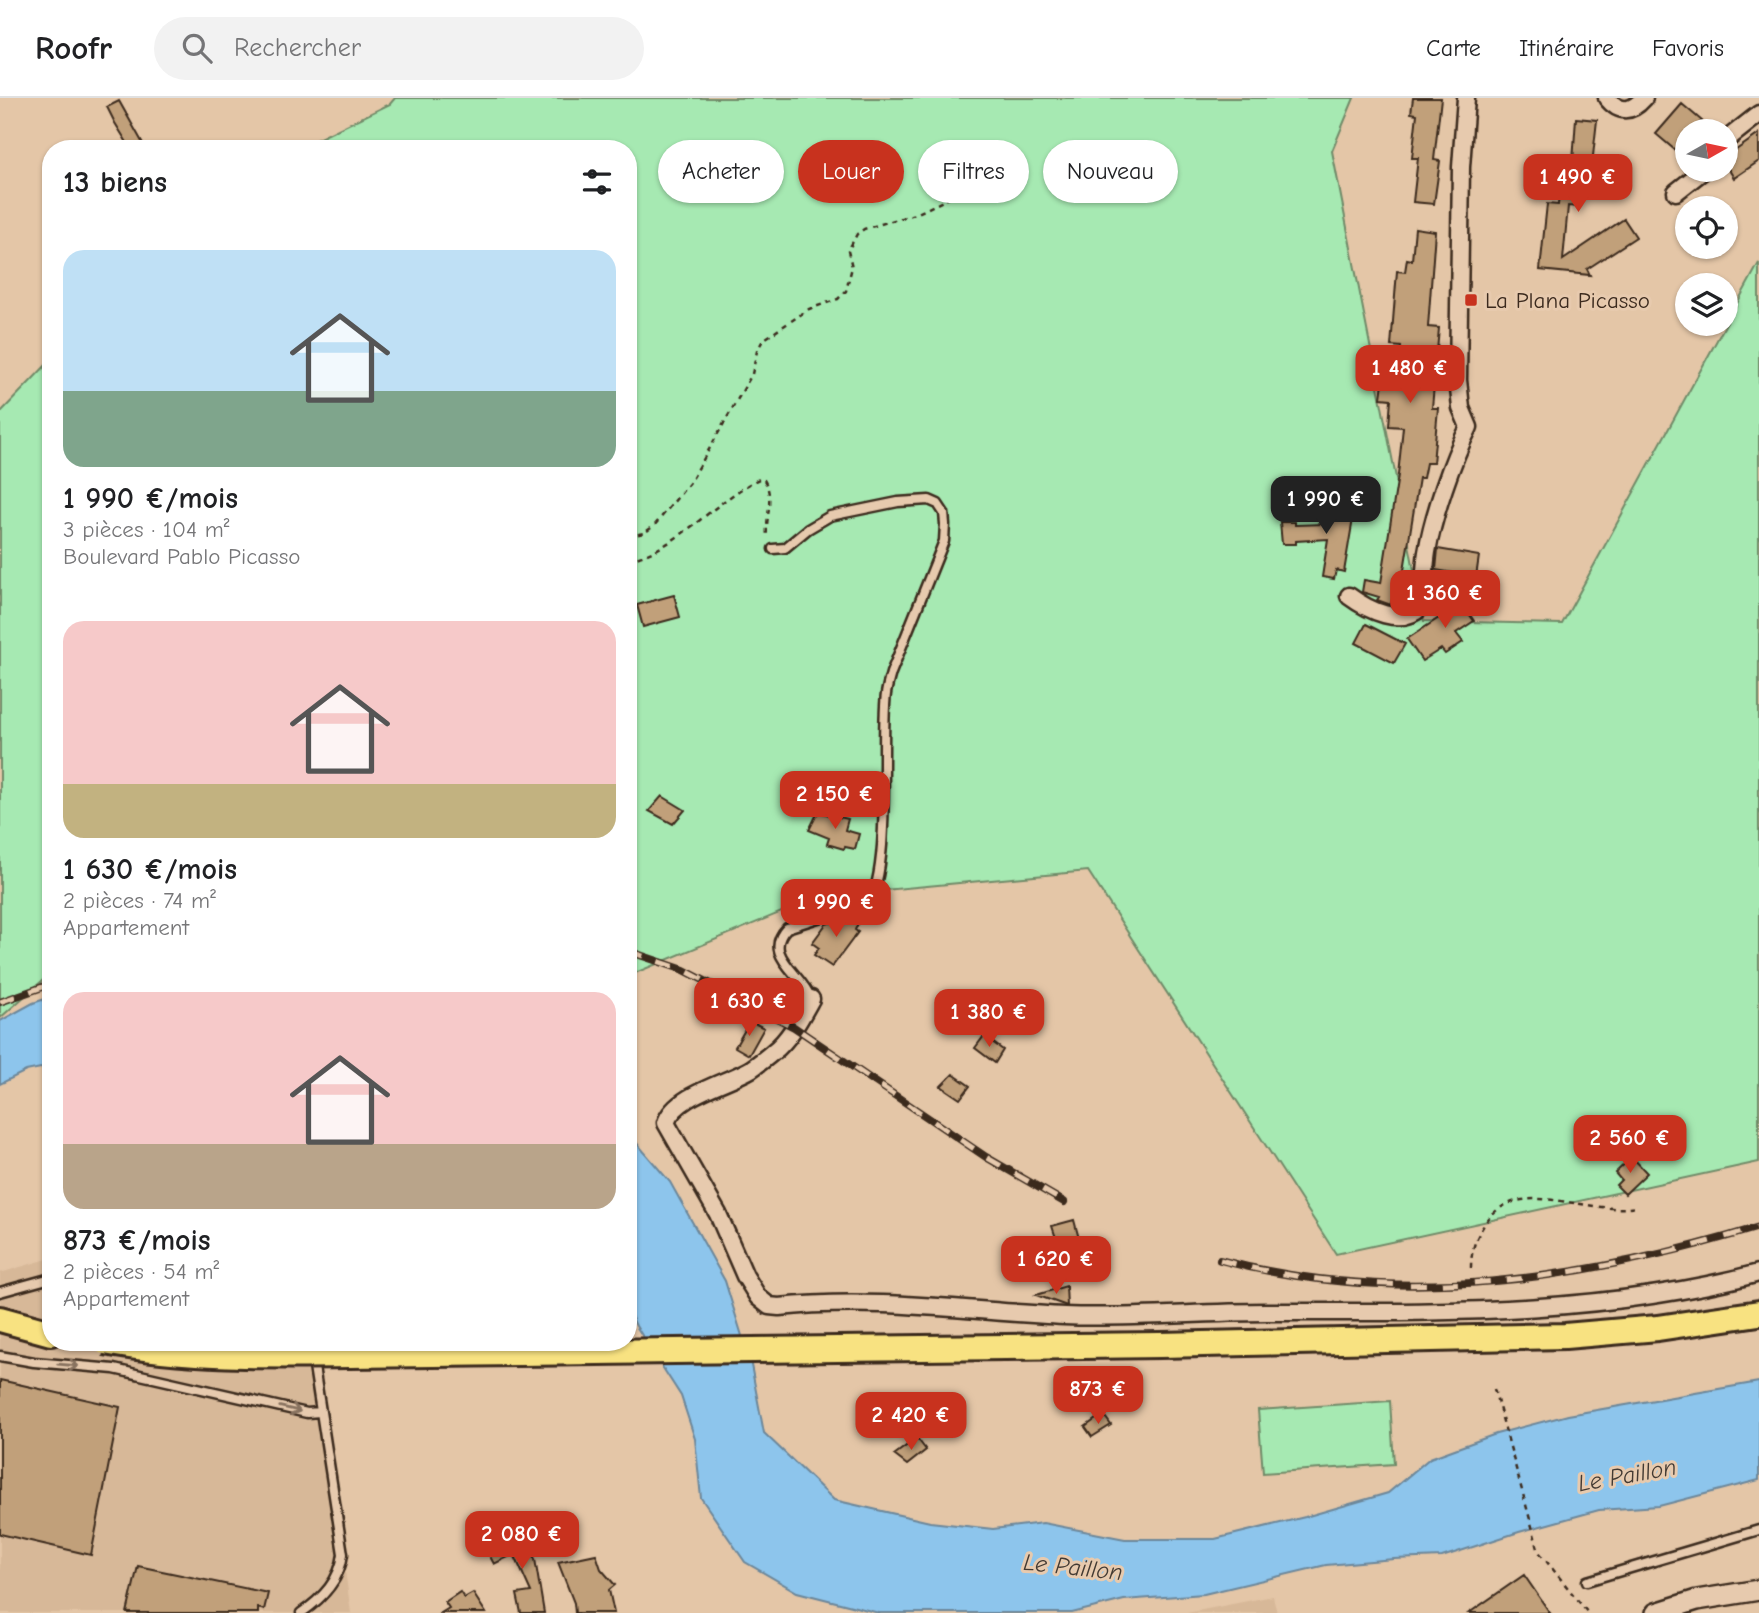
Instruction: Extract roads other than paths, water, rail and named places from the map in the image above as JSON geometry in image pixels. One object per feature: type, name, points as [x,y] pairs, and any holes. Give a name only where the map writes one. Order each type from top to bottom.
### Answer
[{"type":"main road","points":[[807,1344],[1563,1325],[1658,1315],[1759,1300]]},
{"type":"main road","points":[[0,1309],[42,1320]]},
{"type":"main road","points":[[637,1346],[1565,1336],[1658,1328],[1759,1313]]},
{"type":"main road","points":[[0,1319],[42,1331]]},
{"type":"main road","points":[[176,1351],[275,1356],[349,1351]]},
{"type":"street","points":[[1349,596],[1374,612],[1395,616],[1405,617],[1416,613],[1422,607],[1427,553],[1433,528],[1457,450],[1469,427],[1461,408],[1458,380],[1461,167],[1466,98]]},
{"type":"street","points":[[1607,98],[1617,109],[1626,111],[1633,109],[1644,98]]},
{"type":"street","points":[[1738,131],[1759,114]]},
{"type":"street","points":[[1676,192],[1689,182]]},
{"type":"street","points":[[811,999],[776,1050],[751,1069],[697,1094],[673,1110],[666,1122],[718,1214],[746,1276],[758,1297],[769,1306],[875,1303],[1066,1316],[1448,1311],[1582,1303],[1721,1283],[1759,1273]]},
{"type":"street","points":[[1656,1613],[1697,1600],[1759,1590]]},
{"type":"lane","points":[[773,549],[785,548],[808,529],[830,516],[851,510],[929,500],[938,505],[944,513],[944,541],[891,673],[886,695],[884,800],[877,886],[868,902],[850,910],[787,928],[779,937],[777,947],[781,957],[807,988],[811,999]]},
{"type":"lane","points":[[0,1292],[42,1280]]},
{"type":"lane","points":[[302,1613],[337,1578],[344,1554],[310,1351]]},
{"type":"lane","points":[[0,1356],[34,1362],[114,1369],[307,1413],[320,1412]]},
{"type":"lane","points":[[1587,1581],[1759,1530]]},
{"type":"water","points":[[42,1000],[42,1068],[26,1071],[0,1084],[0,1021]]},
{"type":"water","name":"Le Paillon","points":[[637,1144],[670,1182],[725,1281],[751,1365],[764,1433],[834,1500],[930,1522],[993,1529],[1043,1523],[1125,1539],[1215,1539],[1388,1493],[1430,1458],[1496,1434],[1568,1415],[1759,1382],[1759,1480],[1659,1506],[1599,1510],[1442,1557],[1326,1565],[1204,1594],[1124,1600],[1072,1613],[879,1613],[797,1592],[745,1562],[701,1498],[695,1439],[681,1396],[637,1328]]},
{"type":"railway","points":[[637,954],[684,970],[794,1027],[986,1157],[1064,1202]]},
{"type":"railway","points":[[0,1002],[42,987]]},
{"type":"railway","points":[[1220,1260],[1287,1275],[1355,1283],[1423,1285],[1491,1281],[1627,1261],[1759,1227]]},
{"type":"place","name":"La Plana Picasso","points":[[1471,300]]}]
